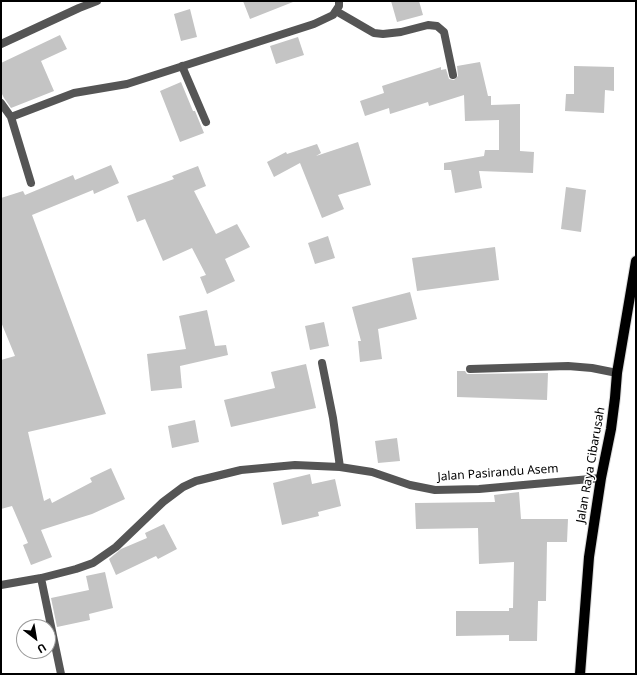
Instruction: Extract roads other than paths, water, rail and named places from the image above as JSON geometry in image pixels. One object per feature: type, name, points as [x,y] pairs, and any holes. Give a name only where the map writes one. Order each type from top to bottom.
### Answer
[{"type":"main road","name":"Jalan Raya Cibarusah","points":[[580,674],[589,557],[601,478],[611,428],[617,373],[636,261]]},
{"type":"street","points":[[1,44],[78,4],[97,1]]},
{"type":"street","points":[[11,117],[74,93],[127,84],[314,24],[333,15],[339,6],[339,1]]},
{"type":"street","points":[[336,11],[360,26],[379,34],[401,32],[431,25],[437,26],[444,32],[453,75]]},
{"type":"street","points":[[182,66],[206,122]]},
{"type":"street","points":[[1,103],[11,117],[31,183]]},
{"type":"street","points":[[322,363],[333,418],[340,467]]},
{"type":"street","points":[[470,370],[568,366],[592,368],[617,373]]},
{"type":"street","name":"Jalan Pasirandu Asem","points":[[1,585],[41,578],[93,563],[116,547],[171,495],[183,487],[241,470],[295,465],[340,467],[372,472],[410,485],[435,490],[479,489],[601,478]]},
{"type":"street","points":[[41,578],[61,674]]}]
